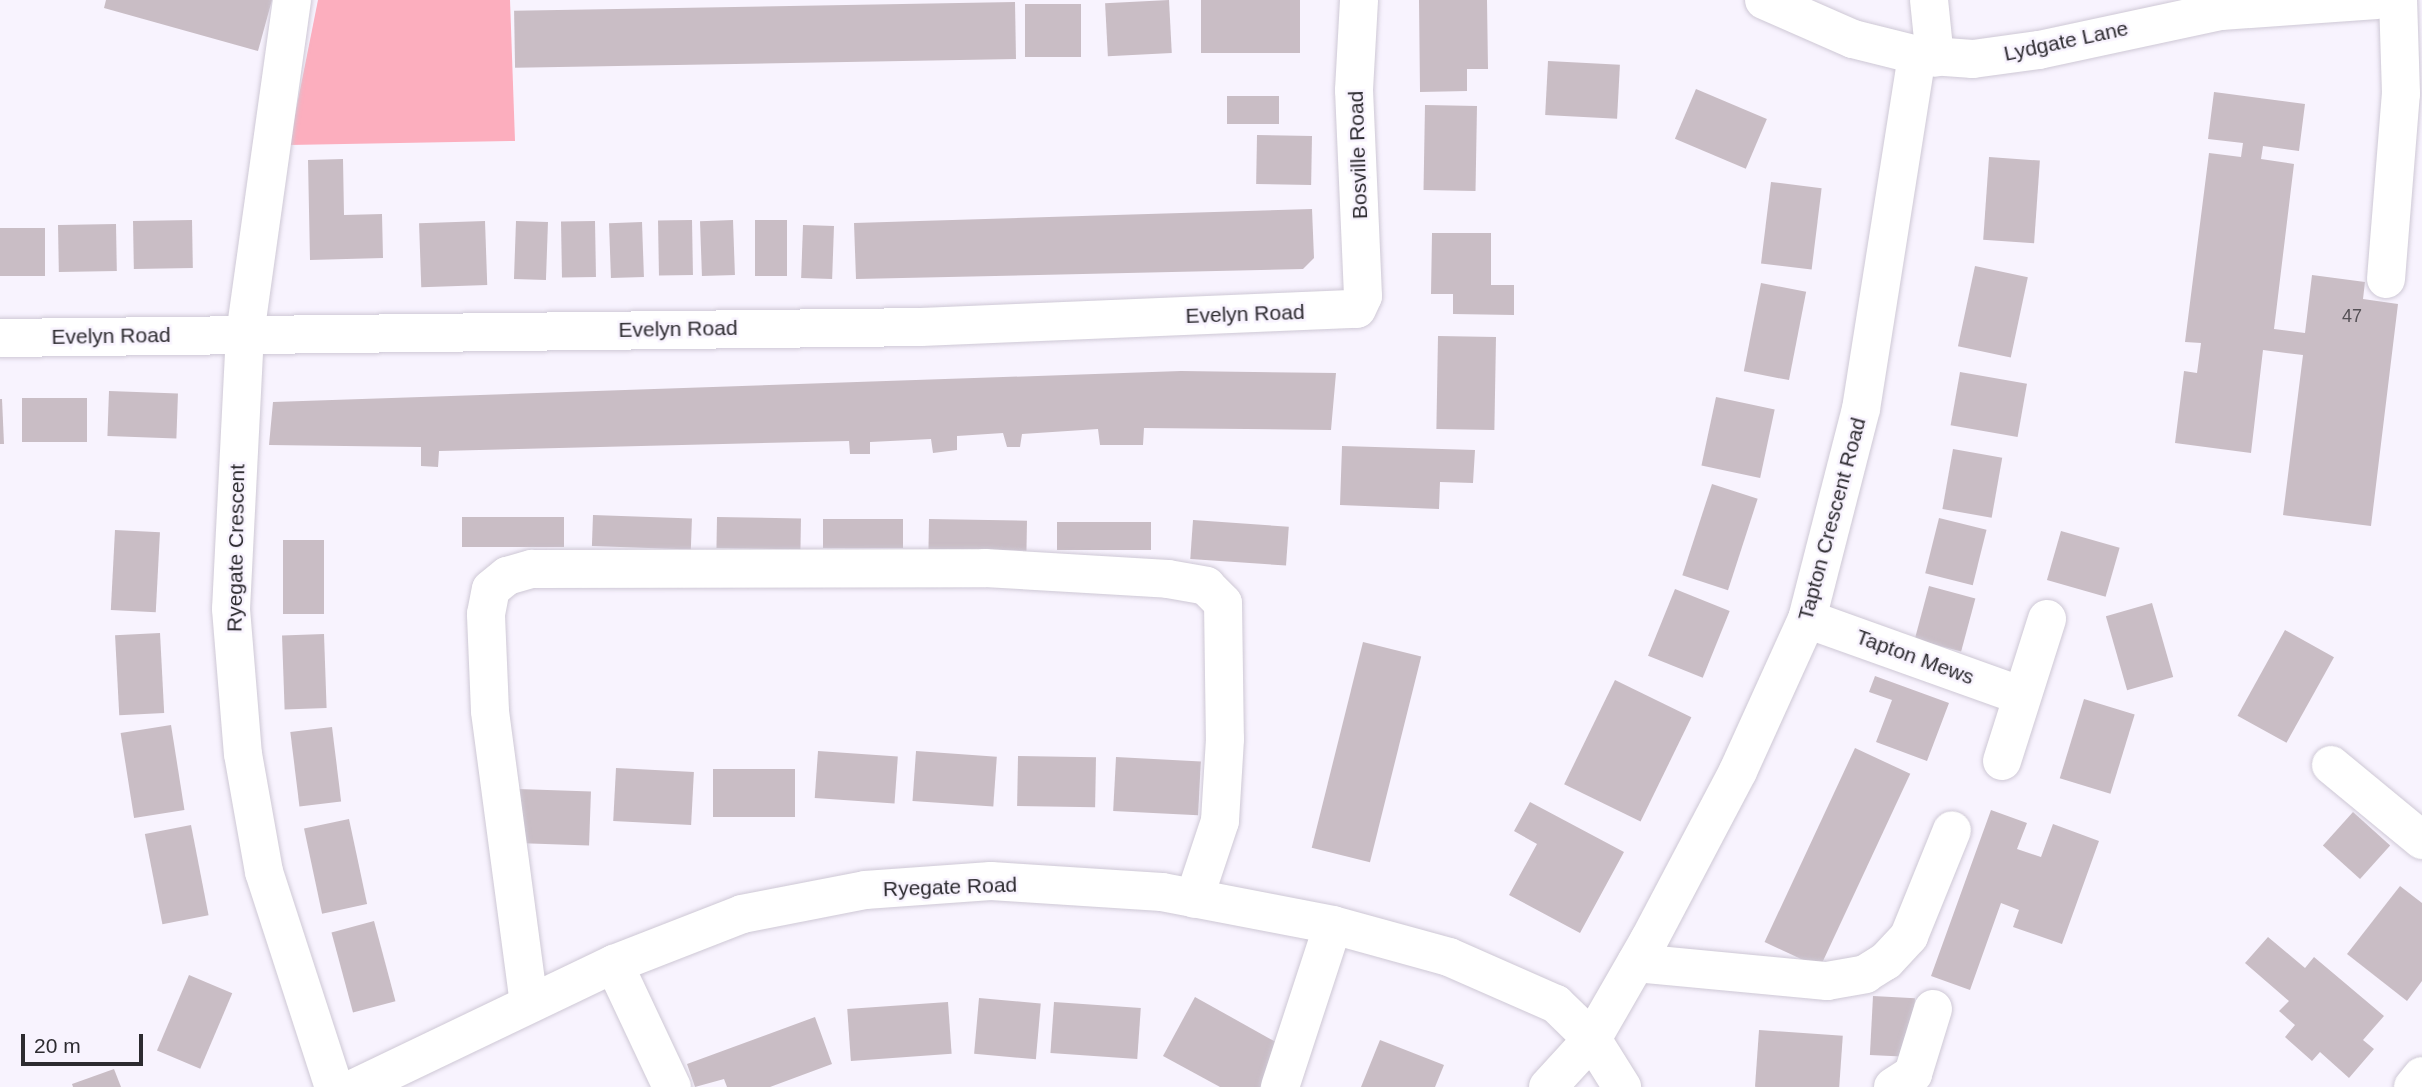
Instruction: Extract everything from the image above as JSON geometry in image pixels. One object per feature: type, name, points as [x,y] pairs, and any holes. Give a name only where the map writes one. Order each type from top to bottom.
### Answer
[{"type":"street","name":"Ryegate Crescent","points":[[292,0],[245,333],[231,609],[243,754],[264,872],[334,1087]]},
{"type":"street","name":"Bosville Road","points":[[1357,309],[1363,296],[1354,90],[1359,0]]},
{"type":"street","name":"Lydgate Lane","points":[[1764,0],[1853,38],[1926,57],[2039,50],[2221,11],[2359,0]]},
{"type":"street","name":"Tapton Crescent Road","points":[[1548,1087],[1592,1039],[1636,963],[1738,771],[1807,619],[1861,409],[1926,57],[1930,0]]},
{"type":"street","points":[[2386,279],[2401,94],[2398,0]]},
{"type":"street","name":"Evelyn Road","points":[[0,338],[921,327],[1357,309]]},
{"type":"street","points":[[529,1004],[490,711],[486,614],[491,589],[507,576],[532,569],[985,568],[1168,579],[1206,586],[1223,603],[1225,740],[1220,821],[1194,899]]},
{"type":"street","name":"Tapton Mews","points":[[1807,619],[2022,696]]},
{"type":"street","points":[[2001,761],[2047,619]]},
{"type":"street","points":[[2331,765],[2422,840]]},
{"type":"street","points":[[1636,963],[1827,981],[1865,974],[1886,961],[1909,936],[1952,830]]},
{"type":"street","name":"Ryegate Road","points":[[358,1087],[614,964],[742,914],[865,890],[991,881],[1162,892],[1334,925],[1449,957],[1556,1004],[1592,1039],[1622,1087]]},
{"type":"street","points":[[1280,1087],[1334,925]]},
{"type":"street","points":[[614,964],[672,1087]]},
{"type":"street","points":[[1893,1087],[1913,1074],[1933,1009]]},
{"type":"street","points":[[2413,1087],[2422,1076]]},
{"type":"shaded area","points":[[318,0],[510,0],[515,141],[289,145]]},
{"type":"building","points":[[106,0],[272,0],[258,51],[104,8]]},
{"type":"building","points":[[1169,0],[1172,53],[1108,56],[1105,3]]},
{"type":"building","points":[[1201,0],[1300,0],[1300,53],[1201,53]]},
{"type":"building","points":[[1419,0],[1487,0],[1488,69],[1467,69],[1467,91],[1420,92]]},
{"type":"building","points":[[1015,2],[1016,59],[515,68],[514,11]]},
{"type":"building","points":[[1025,4],[1081,4],[1081,57],[1025,57]]},
{"type":"building","points":[[1548,61],[1620,65],[1617,119],[1545,115]]},
{"type":"building","points":[[1696,89],[1767,119],[1746,169],[1675,139]]},
{"type":"building","points":[[2214,92],[2305,104],[2299,151],[2263,146],[2261,159],[2294,164],[2274,329],[2305,333],[2312,275],[2365,282],[2363,299],[2398,304],[2371,526],[2283,515],[2303,355],[2263,350],[2251,453],[2175,443],[2184,371],[2197,373],[2201,343],[2185,342],[2209,153],[2241,157],[2243,143],[2208,139]]},
{"type":"building","points":[[1227,96],[1279,96],[1279,124],[1227,124]]},
{"type":"building","points":[[1425,105],[1477,106],[1476,191],[1424,190]]},
{"type":"building","points":[[1257,135],[1312,136],[1311,185],[1256,184]]},
{"type":"building","points":[[1989,157],[2040,161],[2034,243],[1983,240]]},
{"type":"building","points":[[343,159],[344,215],[382,214],[383,258],[310,260],[308,160]]},
{"type":"building","points":[[1771,182],[1822,188],[1812,270],[1761,263]]},
{"type":"building","points":[[1312,209],[1314,258],[1303,269],[856,279],[854,223]]},
{"type":"building","points":[[192,220],[193,268],[134,269],[133,221]]},
{"type":"building","points":[[692,220],[693,275],[659,276],[658,221]]},
{"type":"building","points":[[733,220],[735,275],[702,276],[700,221]]},
{"type":"building","points":[[755,220],[787,220],[787,276],[755,276]]},
{"type":"building","points":[[485,221],[487,285],[421,287],[419,223]]},
{"type":"building","points":[[516,221],[548,222],[546,280],[514,279]]},
{"type":"building","points":[[595,221],[596,277],[562,278],[561,222]]},
{"type":"building","points":[[642,222],[644,277],[611,278],[609,223]]},
{"type":"building","points":[[116,224],[117,271],[59,272],[58,225]]},
{"type":"building","points":[[803,225],[834,226],[832,279],[801,278]]},
{"type":"building","points":[[0,228],[45,228],[45,276],[0,276]]},
{"type":"building","points":[[1432,233],[1491,233],[1491,285],[1514,285],[1514,315],[1453,314],[1453,294],[1431,294]]},
{"type":"building","points":[[1975,266],[2028,277],[2011,357],[1958,346]]},
{"type":"building","points":[[1761,283],[1806,292],[1789,380],[1744,371]]},
{"type":"building","points":[[1438,336],[1496,337],[1494,430],[1436,429]]},
{"type":"building","points":[[1181,371],[1336,373],[1331,430],[1144,428],[1143,445],[1100,445],[1098,429],[1022,434],[1020,447],[1007,447],[1003,433],[957,436],[957,450],[933,453],[931,439],[870,442],[870,454],[850,454],[849,441],[439,451],[438,467],[421,466],[421,447],[269,445],[273,402]]},
{"type":"building","points":[[1960,372],[2027,384],[2018,437],[1951,425]]},
{"type":"building","points":[[109,391],[178,393],[176,438],[107,436]]},
{"type":"building","points":[[1716,397],[1775,409],[1760,478],[1701,465]]},
{"type":"building","points":[[22,398],[87,398],[87,442],[22,442]]},
{"type":"building","points":[[2,399],[4,444],[0,444]]},
{"type":"building","points":[[1342,446],[1475,450],[1473,483],[1440,482],[1439,509],[1340,505]]},
{"type":"building","points":[[1953,449],[2002,458],[1992,518],[1942,509]]},
{"type":"building","points":[[1712,484],[1758,499],[1728,590],[1682,575]]},
{"type":"building","points":[[593,515],[692,518],[691,549],[592,546]]},
{"type":"building","points":[[462,517],[564,517],[564,547],[462,547]]},
{"type":"building","points":[[717,517],[801,518],[800,549],[716,548]]},
{"type":"building","points":[[1939,518],[1987,530],[1973,585],[1925,573]]},
{"type":"building","points":[[823,519],[903,519],[903,548],[823,548]]},
{"type":"building","points":[[929,519],[1027,521],[1026,551],[928,549]]},
{"type":"building","points":[[1193,520],[1289,527],[1286,566],[1190,559]]},
{"type":"building","points":[[1057,522],[1151,522],[1151,550],[1057,550]]},
{"type":"building","points":[[115,530],[160,532],[156,612],[111,610]]},
{"type":"building","points":[[2061,531],[2120,548],[2106,597],[2047,580]]},
{"type":"building","points":[[283,540],[324,540],[324,614],[283,614]]},
{"type":"building","points":[[1929,586],[1975,598],[1961,652],[1915,639]]},
{"type":"building","points":[[1675,589],[1730,611],[1703,678],[1648,656]]},
{"type":"building","points":[[2152,603],[2173,677],[2127,690],[2106,616]]},
{"type":"building","points":[[2285,630],[2334,657],[2286,743],[2237,716]]},
{"type":"building","points":[[160,633],[164,713],[119,715],[115,635]]},
{"type":"building","points":[[324,634],[327,708],[285,709],[282,635]]},
{"type":"building","points":[[1363,642],[1421,657],[1370,862],[1312,848]]},
{"type":"building","points":[[1875,676],[1949,703],[1927,761],[1876,742],[1892,700],[1869,692]]},
{"type":"building","points":[[1615,680],[1691,717],[1641,822],[1564,784]]},
{"type":"building","points":[[2084,699],[2135,714],[2110,794],[2060,778]]},
{"type":"building","points":[[171,725],[184,810],[134,818],[121,733]]},
{"type":"building","points":[[332,727],[341,801],[299,807],[290,732]]},
{"type":"building","points":[[1855,748],[1910,774],[1820,968],[1765,942]]},
{"type":"building","points":[[818,751],[898,757],[895,803],[815,798]]},
{"type":"building","points":[[916,751],[997,757],[993,807],[913,801]]},
{"type":"building","points":[[1018,756],[1096,757],[1095,807],[1017,806]]},
{"type":"building","points":[[1116,757],[1201,761],[1198,815],[1113,811]]},
{"type":"building","points":[[616,768],[694,772],[691,825],[613,821]]},
{"type":"building","points":[[713,769],[795,769],[795,817],[713,817]]},
{"type":"building","points":[[518,789],[591,792],[589,846],[516,843]]},
{"type":"building","points":[[1530,802],[1624,852],[1580,933],[1509,895],[1537,844],[1514,831]]},
{"type":"building","points":[[1991,810],[2027,823],[2017,849],[2041,857],[2053,824],[2099,841],[2062,944],[2013,927],[2019,910],[2001,903],[1970,990],[1931,976]]},
{"type":"building","points":[[2353,812],[2390,845],[2360,879],[2323,845]]},
{"type":"building","points":[[349,819],[367,904],[322,914],[304,829]]},
{"type":"building","points":[[191,825],[209,915],[162,924],[145,834]]},
{"type":"building","points":[[2400,886],[2422,903],[2422,981],[2407,1001],[2347,954]]},
{"type":"building","points":[[374,921],[395,1001],[353,1013],[331,932]]},
{"type":"building","points":[[2268,937],[2305,968],[2314,957],[2384,1016],[2363,1040],[2374,1049],[2349,1078],[2320,1052],[2312,1061],[2285,1037],[2295,1025],[2279,1011],[2289,1001],[2245,963]]},
{"type":"building","points":[[189,975],[232,993],[200,1069],[157,1050]]},
{"type":"building","points":[[1873,996],[1915,998],[1912,1057],[1870,1055]]},
{"type":"building","points":[[1195,997],[1283,1046],[1260,1087],[1220,1087],[1163,1056]]},
{"type":"building","points":[[979,998],[1041,1003],[1036,1059],[974,1054]]},
{"type":"building","points":[[948,1002],[952,1054],[851,1061],[847,1009]]},
{"type":"building","points":[[1054,1002],[1141,1008],[1137,1059],[1050,1053]]},
{"type":"building","points":[[815,1017],[832,1064],[770,1087],[727,1087],[724,1079],[695,1087],[687,1064]]},
{"type":"building","points":[[1759,1030],[1843,1036],[1839,1087],[1755,1087]]},
{"type":"building","points":[[1380,1040],[1444,1065],[1435,1087],[1361,1087]]},
{"type":"building","points":[[114,1069],[121,1087],[73,1087],[72,1084]]}]
